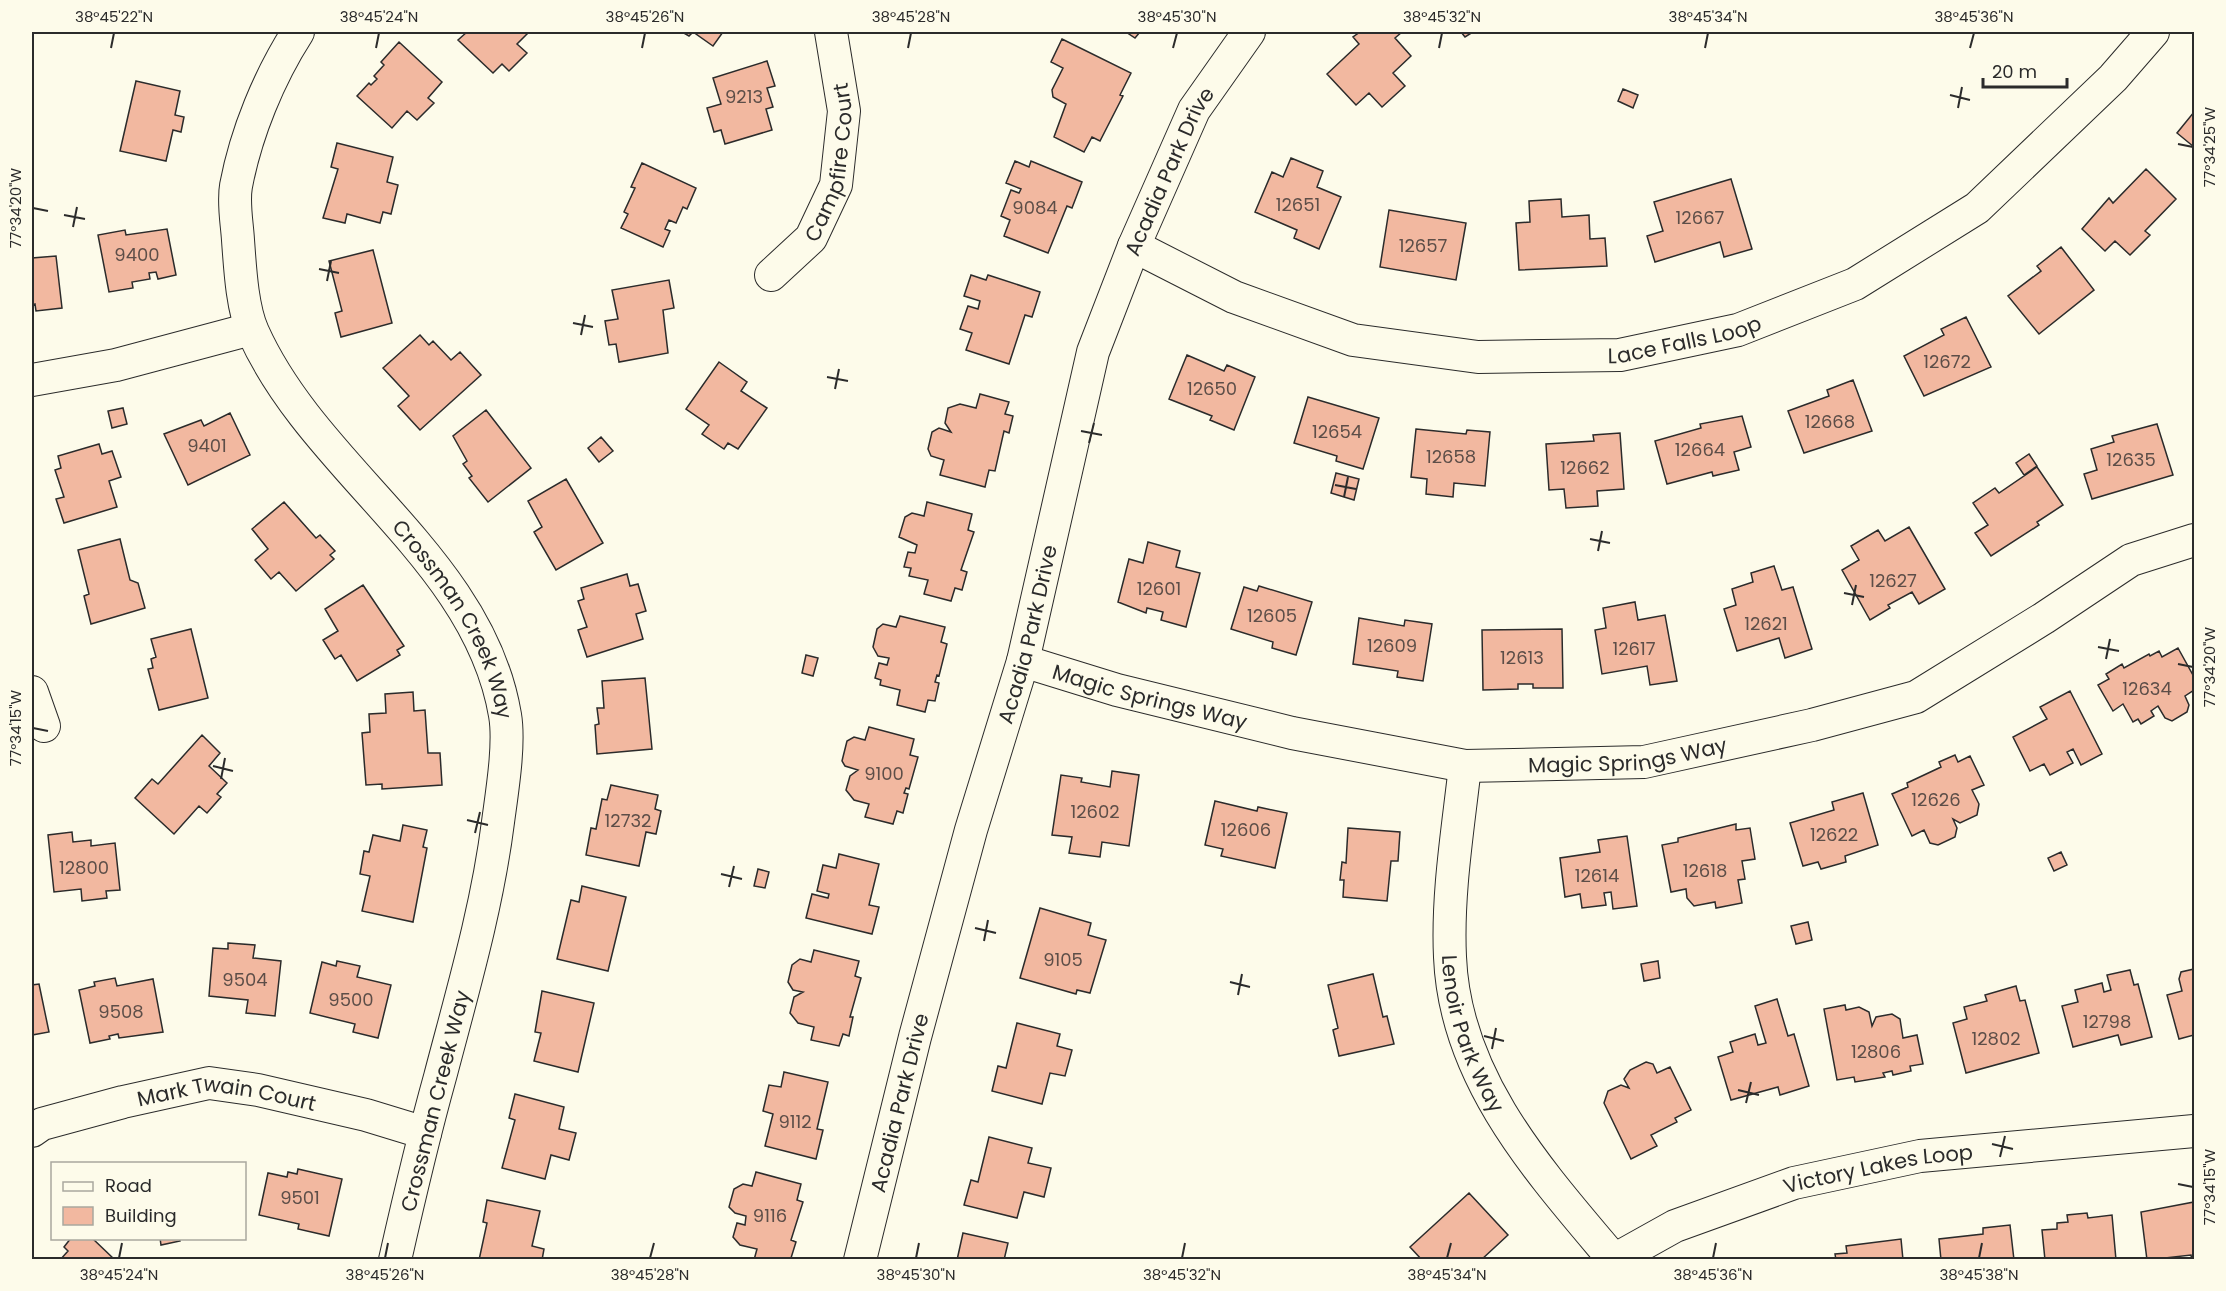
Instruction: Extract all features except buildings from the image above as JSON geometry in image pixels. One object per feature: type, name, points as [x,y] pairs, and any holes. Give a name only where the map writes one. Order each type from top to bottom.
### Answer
[{"type":"street","name":"Crossman Creek Way","points":[[298,32],[278,62],[252,130],[235,189],[240,268],[251,329],[283,388],[376,503],[444,579],[485,650],[505,716],[503,782],[493,857],[471,962],[425,1133],[395,1260]]},
{"type":"street","name":"Campfire Court","points":[[771,275],[811,238],[836,185],[844,111],[831,32]]},
{"type":"street","name":"Acadia Park Drive","points":[[860,1260],[915,1037],[968,841],[1023,661],[1093,352],[1134,246],[1194,110],[1249,32]]},
{"type":"street","name":"Lace Falls Loop","points":[[1134,246],[1234,297],[1353,340],[1478,357],[1631,353],[1738,330],[1855,285],[1977,208],[2113,78],[2153,32]]},
{"type":"street","points":[[32,380],[116,365],[251,329]]},
{"type":"street","name":"Magic Springs Way","points":[[1023,661],[1117,690],[1292,733],[1465,766],[1644,762],[1812,725],[1916,697],[2044,618],[2131,560],[2194,540]]},
{"type":"street","points":[[32,692],[44,726]]},
{"type":"street","name":"Lenoir Park Way","points":[[1465,766],[1454,864],[1450,958],[1461,1028],[1490,1099],[1544,1176],[1614,1260]]},
{"type":"street","name":"Mark Twain Court","points":[[32,1131],[42,1124],[123,1101],[209,1083],[269,1092],[366,1115],[425,1133]]},
{"type":"street","name":"Victory Lakes Loop","points":[[1614,1260],[1675,1227],[1806,1181],[1920,1156],[2194,1131]]}]
